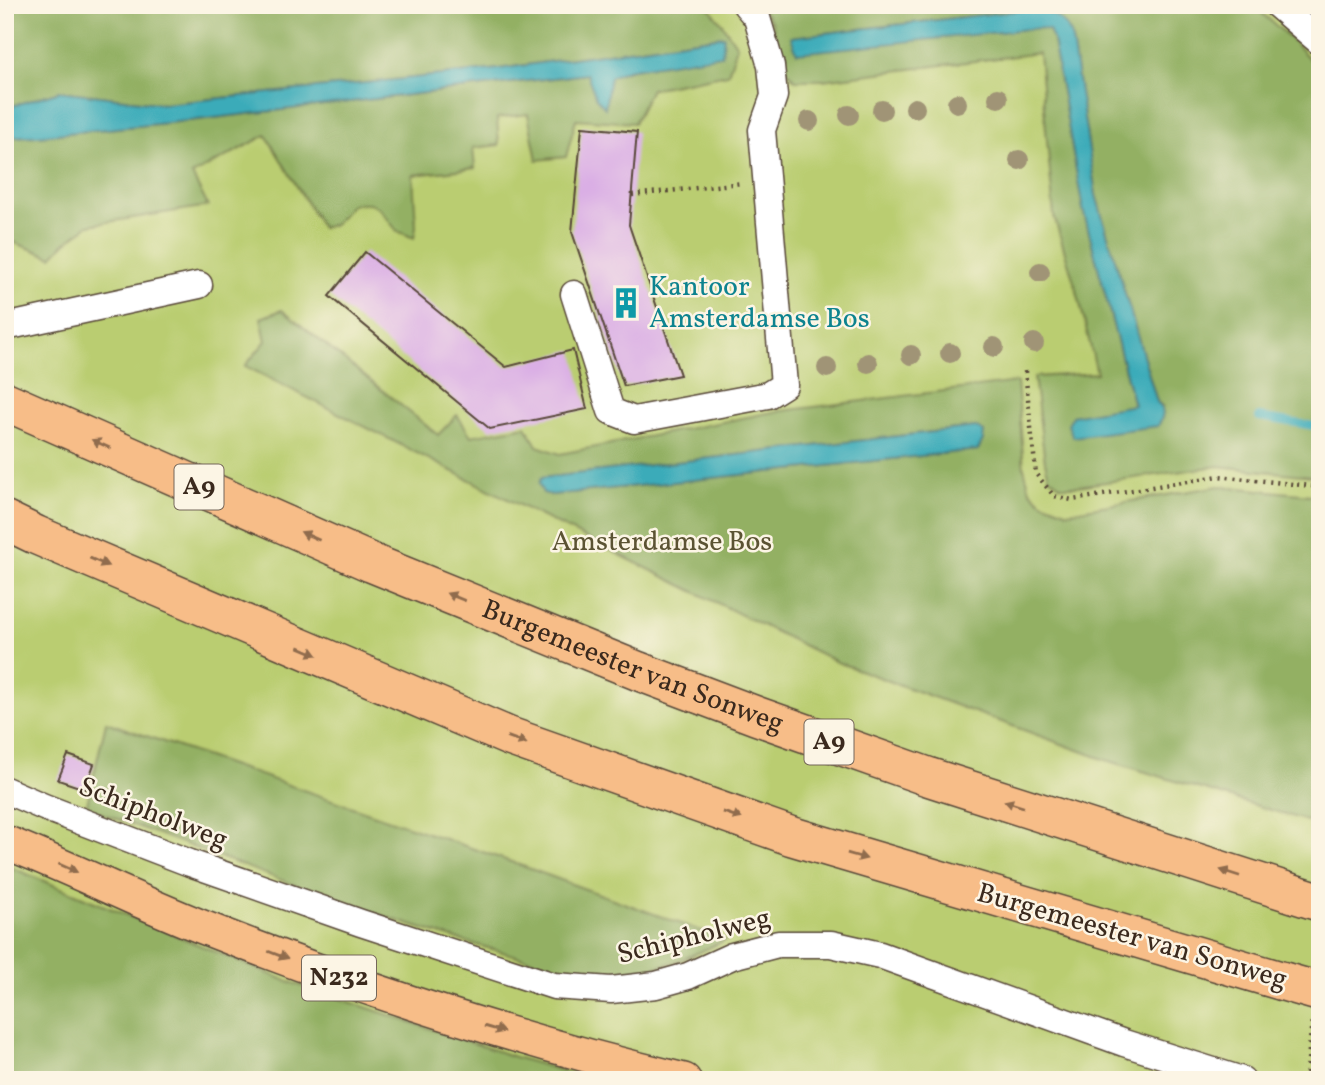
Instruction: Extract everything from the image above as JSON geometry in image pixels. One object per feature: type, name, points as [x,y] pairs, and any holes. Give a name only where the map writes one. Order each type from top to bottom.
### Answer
[{"type":"highway","name":"Burgemeester van Sonweg","points":[[16,406],[372,563],[638,671],[929,777],[1308,898]]},
{"type":"highway","name":"Burgemeester van Sonweg","points":[[21,528],[508,736],[791,836],[1320,992]]},
{"type":"main road","name":"N232","points":[[5,842],[198,925],[347,981],[490,1028],[684,1080]]},
{"type":"street","points":[[574,294],[611,411],[634,420],[768,395],[784,385],[762,130],[774,96],[771,66],[757,18],[746,5]]},
{"type":"street","points":[[1277,5],[1320,42]]},
{"type":"street","points":[[5,327],[199,285]]},
{"type":"street","name":"Schipholweg","points":[[5,790],[203,867],[374,928],[554,986],[611,990],[656,985],[688,976],[732,956],[778,944],[831,944],[880,955],[1112,1039],[1242,1080]]},
{"type":"path","points":[[632,195],[767,181]]},
{"type":"path","points":[[1026,371],[1035,474],[1054,496],[1072,500],[1219,475],[1320,487]]},
{"type":"green space","name":"Amsterdamse Bos","points":[[5,5],[1320,5],[1320,1080],[5,1080]]},
{"type":"green space","points":[[5,5],[707,5],[737,46],[728,74],[651,89],[634,123],[576,119],[566,157],[537,160],[528,114],[497,118],[499,145],[473,148],[475,168],[413,175],[416,227],[414,238],[397,231],[379,208],[370,203],[352,204],[335,224],[322,228],[266,135],[192,175],[208,206],[89,225],[52,257],[5,239],[5,137],[197,120],[588,74],[596,98],[605,107],[609,77],[723,36],[499,69],[164,104],[60,91],[15,105],[5,112]]},
{"type":"green space","points":[[759,5],[1252,5],[1257,9],[1289,37],[1320,70],[1320,477],[1218,466],[1078,486],[1061,486],[1049,477],[1034,377],[1097,373],[1078,295],[1054,216],[1039,53],[822,80],[795,80],[784,67],[772,23]],"holes":[[[1032,9],[1071,34],[1096,195],[1157,402],[1162,406],[1073,416],[1134,406],[1083,209],[1049,30],[1039,28],[791,37]]]},
{"type":"green space","points":[[1297,5],[1320,5],[1320,29]]},
{"type":"green space","points":[[282,310],[438,435],[457,415],[471,436],[526,426],[537,446],[560,454],[773,412],[1017,382],[1024,468],[1030,490],[1042,502],[1068,512],[1219,486],[1320,496],[1320,825],[1103,759],[837,662],[245,366],[266,341],[261,318]],"holes":[[[974,427],[984,432],[977,450],[552,495],[543,493],[541,478]]]},
{"type":"green space","points":[[106,722],[503,859],[726,940],[665,965],[639,971],[607,973],[571,969],[481,946],[331,898],[86,808]]},
{"type":"green space","points":[[5,865],[287,981],[515,1057],[594,1080],[5,1080]]},
{"type":"water","points":[[1032,9],[1055,16],[1071,34],[1096,195],[1157,402],[1163,411],[1158,426],[1073,437],[1068,425],[1072,416],[1134,405],[1083,209],[1049,30],[1039,28],[797,53],[791,37]]},
{"type":"water","points":[[724,36],[722,55],[627,70],[610,77],[605,108],[596,98],[587,74],[197,120],[5,137],[5,112],[15,105],[60,91],[164,104],[499,69]]},
{"type":"water","points":[[975,427],[984,432],[978,450],[552,495],[543,493],[539,484],[541,478]]},
{"type":"building","name":"Kantoor Amsterdamse Bos","points":[[582,127],[637,132],[629,225],[680,375],[624,386],[572,232]]},
{"type":"building","points":[[365,252],[506,367],[573,350],[587,409],[490,429],[329,296]]},
{"type":"building","points":[[68,755],[94,764],[85,789],[58,780]]},
{"type":"waterway","points":[[1259,417],[1320,427]]},
{"type":"place","name":"Kantoor Amsterdamse Bos","points":[[626,303]]}]
